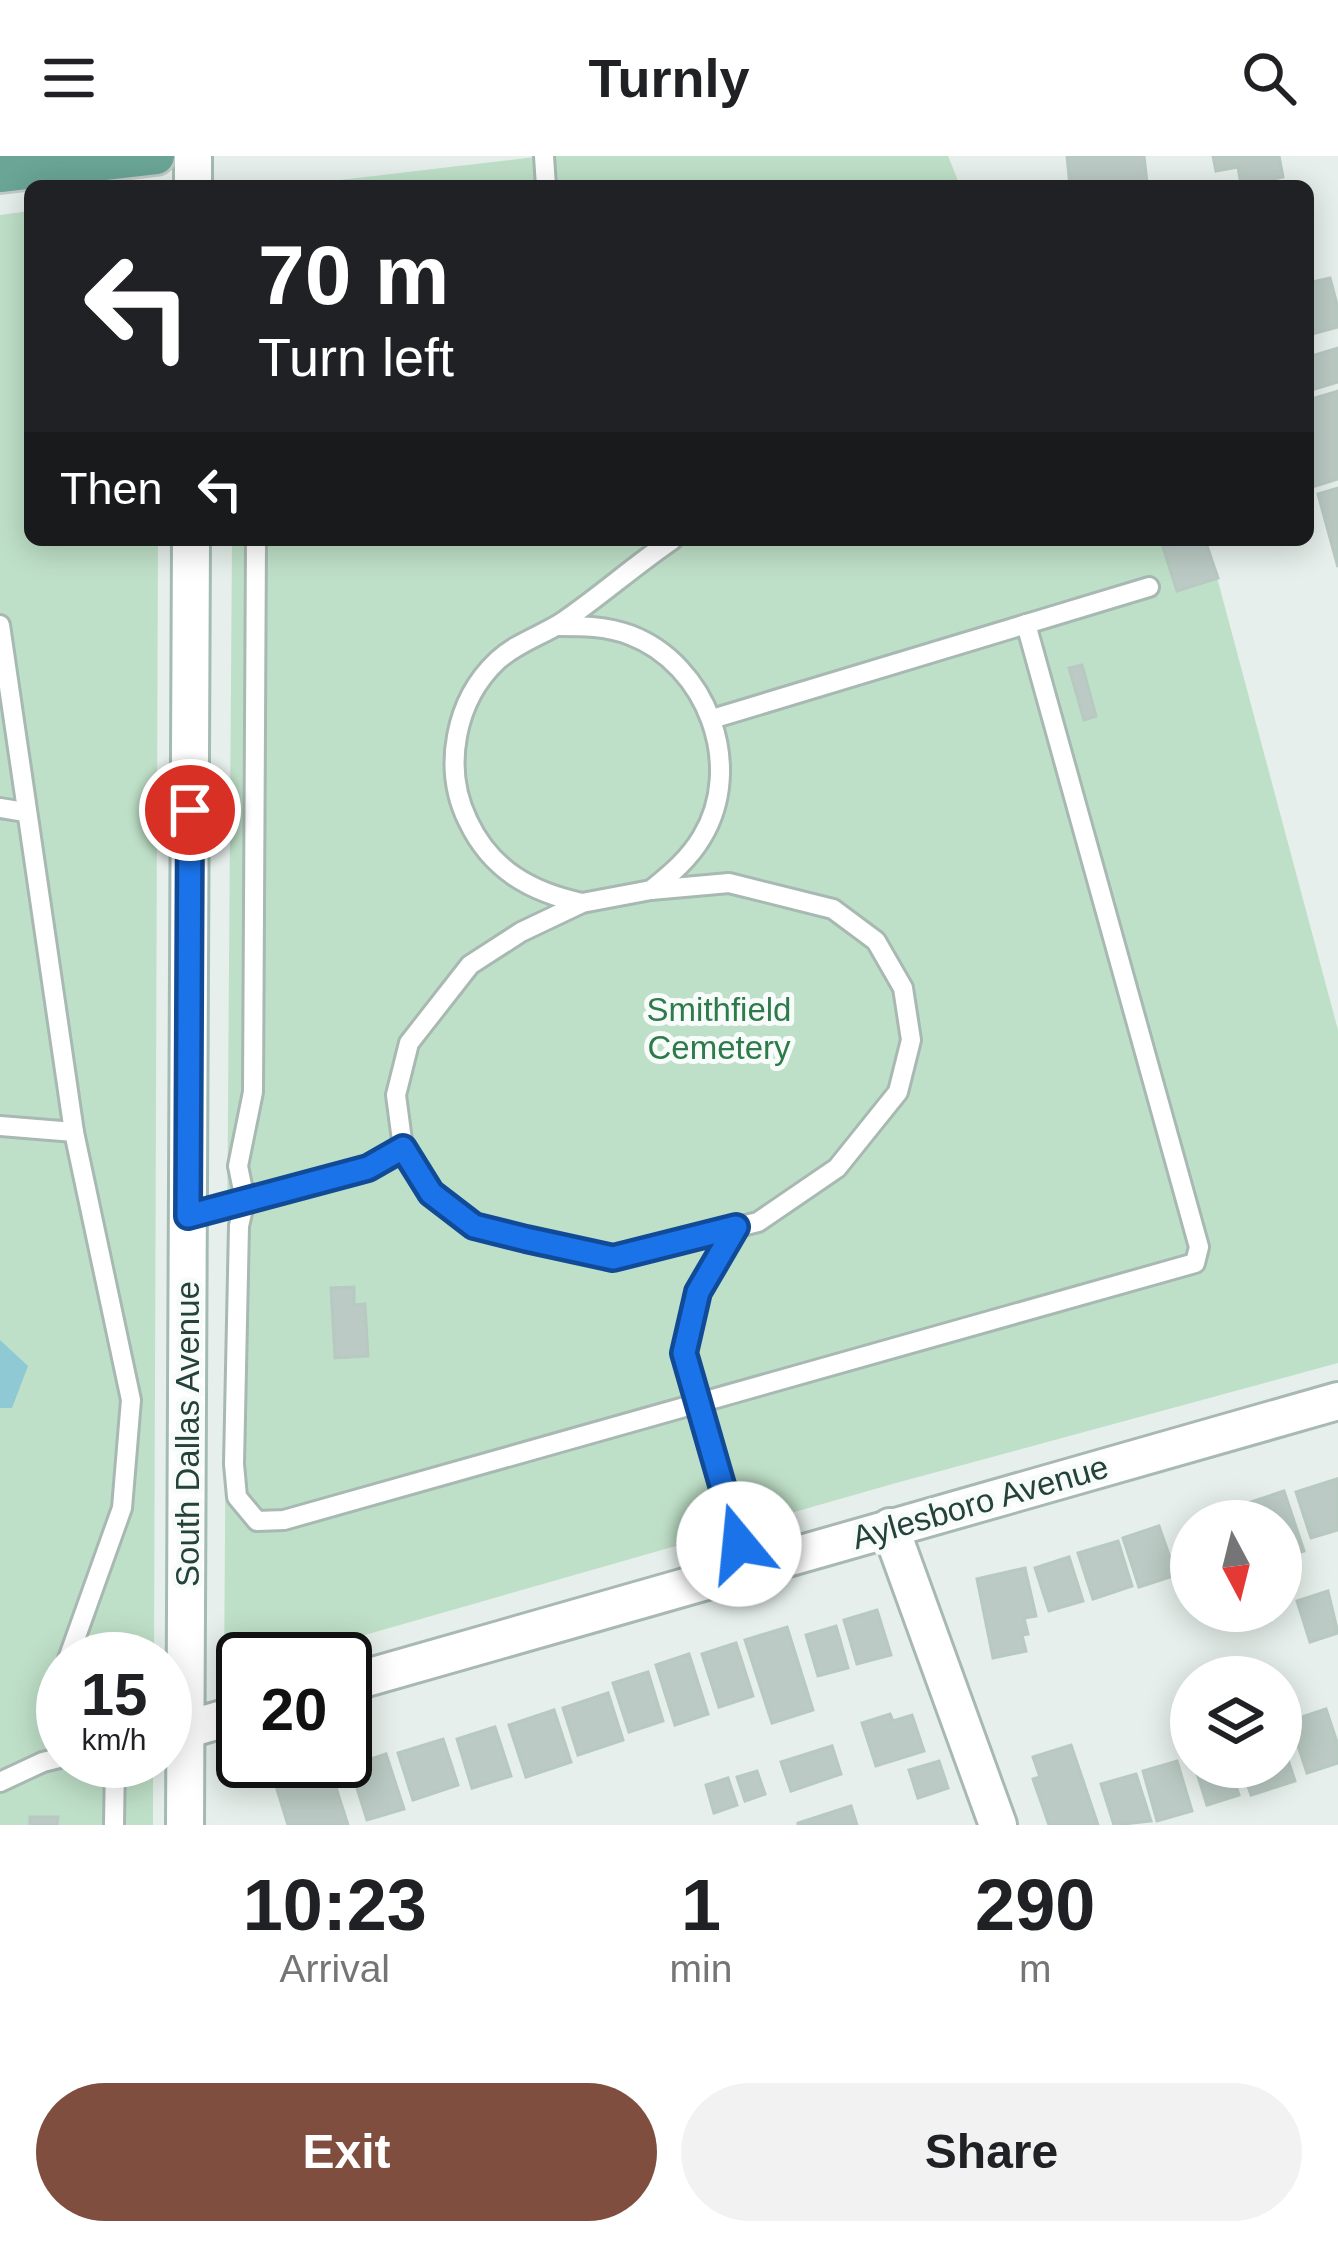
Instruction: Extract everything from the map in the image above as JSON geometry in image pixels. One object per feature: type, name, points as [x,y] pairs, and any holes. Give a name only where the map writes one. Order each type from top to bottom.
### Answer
[{"type":"main road","points":[[0,174],[156,156]]},
{"type":"street","name":"South Dallas Avenue","points":[[178,1632],[188,1216],[191,546]]},
{"type":"street","name":"Aylesboro Avenue","points":[[372,1676],[1338,1401]]},
{"type":"street","points":[[890,1527],[998,1825]]},
{"type":"street","name":"South Dallas Avenue","points":[[181,1788],[185,1825]]},
{"type":"lane","points":[[256,546],[254,1092],[238,1166],[245,1200],[239,1226],[234,1465],[237,1497],[257,1521],[284,1520],[696,1406],[1186,1267],[1199,1256],[1026,624]]},
{"type":"lane","points":[[583,903],[522,883],[496,863],[476,838],[454,778],[462,715],[476,686],[497,661],[556,626],[664,546]]},
{"type":"lane","points":[[712,719],[1149,587]]},
{"type":"lane","points":[[0,625],[74,1132],[131,1400],[122,1508],[78,1632]]},
{"type":"lane","points":[[556,626],[596,626],[634,636],[667,656],[694,684],[712,719],[720,758],[718,796],[704,833],[682,865],[651,890]]},
{"type":"lane","points":[[0,808],[26,812]]},
{"type":"lane","points":[[729,884],[833,910],[876,941],[904,988],[911,1040],[898,1092],[837,1168],[758,1222],[613,1258],[474,1226],[431,1193],[403,1148],[396,1095],[409,1042],[470,965],[521,932],[583,903],[651,890],[729,884]]},
{"type":"lane","points":[[0,1126],[74,1132]]},
{"type":"lane","points":[[188,1216],[368,1168],[403,1148]]},
{"type":"lane","points":[[736,1227],[698,1292],[684,1353],[746,1568]]},
{"type":"lane","points":[[0,1782],[36,1765]]},
{"type":"lane","points":[[114,1825],[115,1788]]},
{"type":"green space","points":[[544,156],[948,156],[958,180],[340,180]]},
{"type":"green space","points":[[24,212],[24,546],[158,546],[154,1632],[36,1632],[36,1788],[153,1788],[153,1825],[0,1825],[0,215]]},
{"type":"green space","name":"Smithfield Cemetery","points":[[232,546],[1209,546],[1338,1030],[1338,1363],[372,1633],[224,1632]]},
{"type":"water","points":[[0,1340],[28,1366],[12,1408],[0,1408]]},
{"type":"building","points":[[1067,156],[1144,156],[1147,180],[1069,180]]},
{"type":"building","points":[[1213,156],[1279,156],[1283,177],[1240,180],[1238,167],[1216,171]]},
{"type":"building","points":[[1330,278],[1338,327],[1314,333],[1314,282]]},
{"type":"building","points":[[1338,348],[1338,382],[1314,389],[1314,355]]},
{"type":"building","points":[[1338,391],[1338,479],[1315,486],[1314,482],[1314,398]]},
{"type":"building","points":[[1338,488],[1338,567],[1318,494]]},
{"type":"building","points":[[1207,546],[1218,578],[1177,591],[1163,547]]},
{"type":"building","points":[[1082,665],[1096,716],[1084,720],[1069,668]]},
{"type":"building","points":[[354,1287],[354,1305],[365,1304],[368,1356],[335,1358],[331,1288]]},
{"type":"building","points":[[1337,1479],[1338,1530],[1311,1538],[1296,1492]]},
{"type":"building","points":[[1284,1491],[1287,1500],[1257,1500]]},
{"type":"building","points":[[1159,1526],[1170,1558],[1170,1577],[1139,1587],[1123,1538]]},
{"type":"building","points":[[1118,1541],[1132,1586],[1093,1599],[1078,1553]]},
{"type":"building","points":[[1069,1557],[1083,1601],[1049,1611],[1035,1568]]},
{"type":"building","points":[[1025,1568],[1036,1616],[1024,1618],[1026,1651],[993,1658],[977,1579]]},
{"type":"building","points":[[1328,1591],[1338,1633],[1310,1642],[1302,1599]]},
{"type":"building","points":[[877,1610],[891,1655],[857,1664],[844,1620]]},
{"type":"building","points":[[836,1626],[848,1668],[818,1676],[806,1635]]},
{"type":"building","points":[[787,1627],[813,1710],[772,1723],[745,1640]]},
{"type":"building","points":[[736,1643],[753,1696],[719,1707],[702,1654]]},
{"type":"building","points":[[689,1654],[708,1714],[675,1725],[656,1665]]},
{"type":"building","points":[[648,1672],[663,1721],[629,1732],[613,1683]]},
{"type":"building","points":[[608,1693],[623,1740],[578,1755],[563,1708]]},
{"type":"building","points":[[1326,1709],[1338,1745],[1338,1763],[1307,1773],[1302,1758],[1302,1717]]},
{"type":"building","points":[[554,1710],[571,1762],[526,1777],[509,1725]]},
{"type":"building","points":[[890,1714],[893,1721],[912,1715],[924,1751],[876,1766],[862,1723]]},
{"type":"building","points":[[495,1727],[511,1776],[472,1788],[457,1739]]},
{"type":"building","points":[[443,1739],[458,1785],[413,1800],[398,1753]]},
{"type":"building","points":[[1071,1745],[1098,1825],[1049,1825],[1033,1779],[1040,1777],[1033,1757]]},
{"type":"building","points":[[832,1746],[841,1774],[791,1791],[781,1762]]},
{"type":"building","points":[[386,1754],[404,1809],[367,1820],[357,1788],[372,1788],[372,1759]]},
{"type":"building","points":[[939,1761],[948,1788],[918,1798],[909,1770]]},
{"type":"building","points":[[1170,1763],[1170,1788],[1185,1788],[1192,1811],[1157,1821],[1143,1771]]},
{"type":"building","points":[[757,1771],[765,1794],[745,1801],[737,1777]]},
{"type":"building","points":[[1136,1774],[1151,1821],[1114,1825],[1101,1784]]},
{"type":"building","points":[[728,1778],[737,1805],[714,1813],[706,1785]]},
{"type":"building","points":[[277,1788],[336,1788],[348,1825],[288,1825]]},
{"type":"building","points":[[1202,1788],[1237,1788],[1239,1795],[1207,1805]]},
{"type":"building","points":[[851,1806],[857,1825],[798,1825],[798,1823]]},
{"type":"building","points":[[30,1817],[58,1817],[57,1825],[30,1825]]},
{"type":"route","points":[[190,810],[188,1216],[368,1168],[403,1148],[431,1193],[474,1226],[526,1239],[613,1258],[736,1227],[698,1292],[684,1353],[739,1544]]}]
